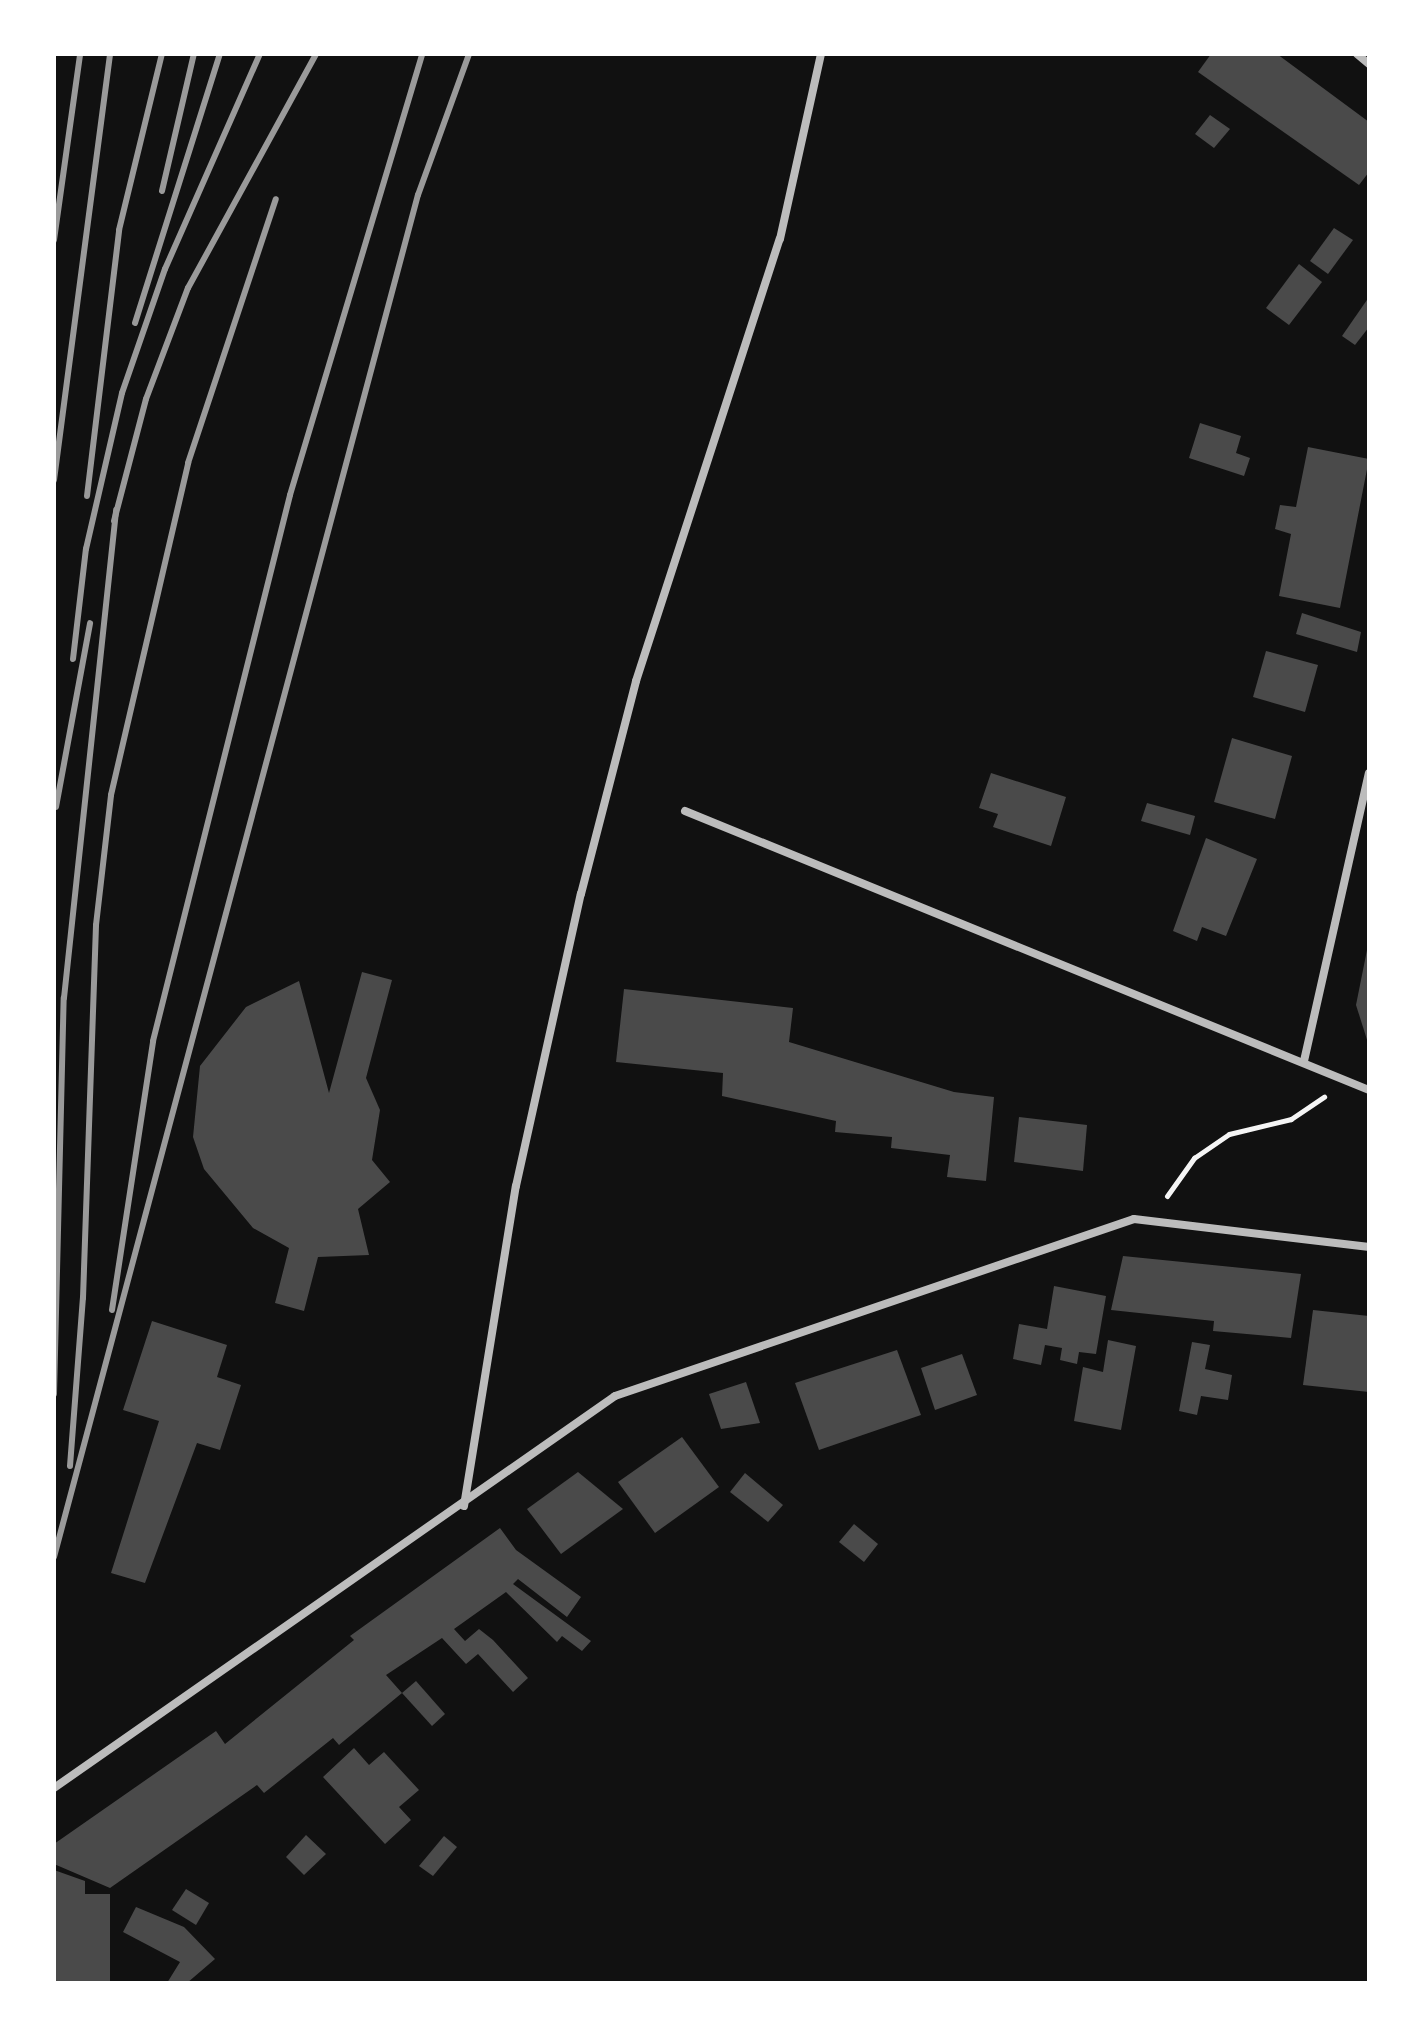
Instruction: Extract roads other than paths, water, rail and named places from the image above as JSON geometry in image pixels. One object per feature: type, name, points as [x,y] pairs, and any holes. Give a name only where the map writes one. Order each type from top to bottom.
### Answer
[{"type":"street","points":[[464,1506],[516,1186],[581,894],[636,681],[780,239],[821,54]]},
{"type":"street","points":[[1357,54],[1369,64]]},
{"type":"street","points":[[1304,1061],[1369,773]]},
{"type":"street","points":[[685,811],[1369,1090]]},
{"type":"street","points":[[54,1788],[464,1506],[615,1396],[1134,1219],[1369,1247]]},
{"type":"railway","points":[[54,240],[80,54]]},
{"type":"railway","points":[[54,480],[110,54]]},
{"type":"railway","points":[[87,496],[119,230],[162,54]]},
{"type":"railway","points":[[162,191],[194,54]]},
{"type":"railway","points":[[135,323],[220,54]]},
{"type":"railway","points":[[73,659],[86,549],[122,393],[165,269],[260,54]]},
{"type":"railway","points":[[114,521],[146,399],[188,288],[316,54]]},
{"type":"railway","points":[[112,1310],[153,1041],[290,495],[422,54]]},
{"type":"railway","points":[[54,1557],[418,195],[469,54]]},
{"type":"railway","points":[[70,1466],[83,1298],[96,925],[111,795],[188,463],[276,199]]},
{"type":"railway","points":[[54,1394],[64,998],[116,510]]},
{"type":"railway","points":[[56,807],[90,623]]}]
